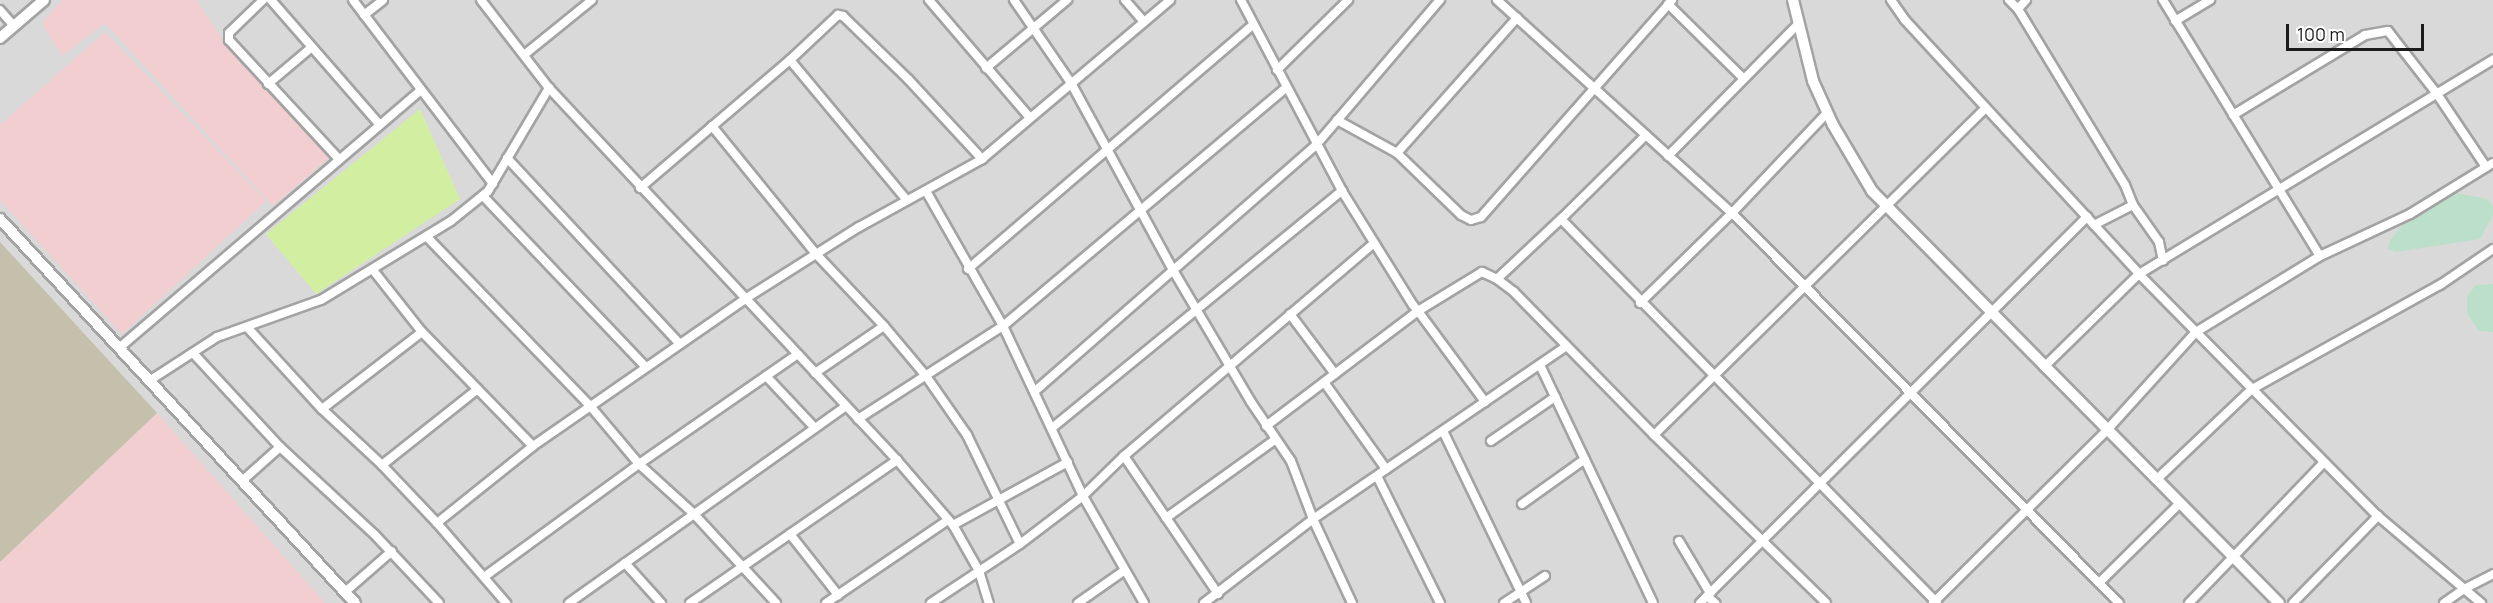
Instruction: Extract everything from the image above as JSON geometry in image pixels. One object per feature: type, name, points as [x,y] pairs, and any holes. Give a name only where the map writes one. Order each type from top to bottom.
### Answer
[{"type":"street","points":[[0,38],[45,0]]},
{"type":"street","points":[[263,0],[229,33],[228,38],[338,158]]},
{"type":"street","points":[[271,0],[379,124]]},
{"type":"street","points":[[353,0],[493,184]]},
{"type":"street","points":[[364,15],[383,0]]},
{"type":"street","points":[[482,0],[549,88],[640,188],[897,460],[951,522],[979,571],[989,603]]},
{"type":"street","points":[[929,0],[1030,118]]},
{"type":"street","points":[[1014,0],[1035,27],[1071,83],[1196,310],[1266,426],[1291,461],[1313,519],[1352,603]]},
{"type":"street","points":[[986,68],[1067,0]]},
{"type":"street","points":[[1125,0],[1144,22]]},
{"type":"street","points":[[437,523],[533,446],[745,299],[906,200],[926,192],[982,159],[1170,0]]},
{"type":"street","points":[[1241,0],[1342,191],[1418,311],[1485,402]]},
{"type":"street","points":[[1276,70],[1348,0]]},
{"type":"street","points":[[1035,391],[1316,145],[1440,0]]},
{"type":"street","points":[[1497,0],[1732,213],[2025,511],[2119,603]]},
{"type":"street","points":[[1792,0],[1813,81],[1827,113],[1858,170],[1886,207],[2279,603]]},
{"type":"street","points":[[1891,0],[1905,20],[2139,274],[2379,516],[2481,603]]},
{"type":"street","points":[[2009,0],[2018,9],[2125,185],[2133,205],[2158,242],[2163,261]]},
{"type":"street","points":[[2018,9],[2026,0]]},
{"type":"street","points":[[2163,0],[2320,256]]},
{"type":"street","points":[[2175,21],[2210,0]]},
{"type":"street","points":[[524,55],[586,2]]},
{"type":"street","points":[[1337,120],[1397,153],[1461,214],[1471,220],[1480,217],[1670,2],[1743,78]]},
{"type":"street","points":[[0,10],[14,26]]},
{"type":"street","points":[[640,188],[790,60],[832,18],[843,16],[908,79],[982,159]]},
{"type":"street","points":[[1397,153],[1517,18]]},
{"type":"street","points":[[1668,156],[1797,24]]},
{"type":"street","points":[[968,269],[1253,25]]},
{"type":"street","points":[[1561,219],[1640,303],[1936,602],[2107,430],[2196,332],[2320,256],[2410,214],[2489,165],[2388,31],[2365,35],[2233,115]]},
{"type":"street","points":[[268,84],[312,47]]},
{"type":"street","points":[[790,60],[906,200]]},
{"type":"street","points":[[2044,367],[2139,274],[2493,60]]},
{"type":"street","points":[[149,381],[217,337],[321,300],[427,237],[483,196],[493,184],[549,88]]},
{"type":"street","points":[[858,419],[1003,326],[1286,88]]},
{"type":"street","points":[[119,348],[338,158],[421,90]]},
{"type":"street","points":[[1654,435],[1986,108]]},
{"type":"street","points":[[1640,303],[1732,213],[1827,113]]},
{"type":"street","points":[[712,126],[817,255],[884,326],[926,376],[967,435],[1020,544]]},
{"type":"street","points":[[1497,279],[1646,135]]},
{"type":"street","points":[[507,158],[680,344]]},
{"type":"street","points":[[1052,428],[1342,191]]},
{"type":"street","points":[[926,192],[968,269],[1003,326],[1083,496],[1144,603]]},
{"type":"street","points":[[483,196],[646,367]]},
{"type":"street","points":[[2094,225],[2133,205]]},
{"type":"street","points":[[1700,603],[2086,217]]},
{"type":"street","points":[[0,219],[355,603]]},
{"type":"street","points":[[427,237],[591,407],[639,464],[694,514],[776,603]]},
{"type":"street","points":[[931,603],[1020,544],[1083,496],[1124,456],[1374,243]]},
{"type":"street","points":[[2157,480],[2253,389],[2440,285],[2493,249]]},
{"type":"street","points":[[374,270],[422,332],[533,446]]},
{"type":"street","points":[[1266,426],[1418,311],[1474,274],[1482,272],[1497,279],[1514,292],[1654,435],[1826,603]]},
{"type":"street","points":[[1290,314],[1335,374]]},
{"type":"street","points":[[815,373],[884,326]]},
{"type":"street","points":[[247,327],[322,409],[437,523],[506,603]]},
{"type":"street","points":[[322,409],[422,332]]},
{"type":"street","points":[[1204,603],[1313,519],[1567,346]]},
{"type":"street","points":[[192,353],[279,447],[392,551],[439,603]]},
{"type":"street","points":[[483,577],[639,464],[798,354]]},
{"type":"street","points":[[1540,364],[1653,603]]},
{"type":"street","points":[[766,376],[815,428]]},
{"type":"street","points":[[1324,382],[1386,469]]},
{"type":"street","points":[[381,465],[478,389]]},
{"type":"street","points":[[1491,441],[1556,397]]},
{"type":"street","points":[[569,603],[846,406]]},
{"type":"street","points":[[1443,431],[1526,603]]},
{"type":"street","points":[[1166,518],[1276,439]]},
{"type":"street","points":[[242,481],[279,447]]},
{"type":"street","points":[[1124,456],[1218,594]]},
{"type":"street","points":[[1522,504],[1585,459]]},
{"type":"street","points":[[690,603],[897,460]]},
{"type":"street","points":[[826,603],[951,522],[998,501],[1068,462]]},
{"type":"street","points":[[2189,603],[2324,462]]},
{"type":"street","points":[[1377,476],[1440,603]]},
{"type":"street","points":[[2099,583],[2180,503]]},
{"type":"street","points":[[2293,603],[2379,516]]},
{"type":"street","points":[[790,534],[838,595]]},
{"type":"street","points":[[1679,541],[1715,603]]},
{"type":"street","points":[[345,592],[392,551]]},
{"type":"street","points":[[625,563],[661,603]]},
{"type":"street","points":[[1078,603],[1125,570]]},
{"type":"street","points":[[2444,603],[2464,589],[2493,574]]},
{"type":"street","points":[[1504,603],[1545,576]]},
{"type":"shaded area","points":[[0,0],[2493,0],[2493,603],[0,603]]},
{"type":"shaded area","points":[[62,0],[196,0],[231,52],[330,157],[273,206],[105,23],[62,56],[42,23]]},
{"type":"shaded area","points":[[105,32],[266,201],[122,334],[0,200],[0,125]]},
{"type":"shaded area","points":[[0,242],[157,413],[0,562]]},
{"type":"shaded area","points":[[157,413],[325,603],[0,603],[0,562]]},
{"type":"green space","points":[[420,109],[460,199],[316,294],[266,234]]},
{"type":"green space","points":[[2440,190],[2488,199],[2493,206],[2493,215],[2480,239],[2396,252],[2388,249],[2390,240],[2413,213],[2416,203],[2425,196]]},
{"type":"green space","points":[[2493,284],[2493,332],[2479,331],[2467,314],[2467,296],[2476,285]]}]
